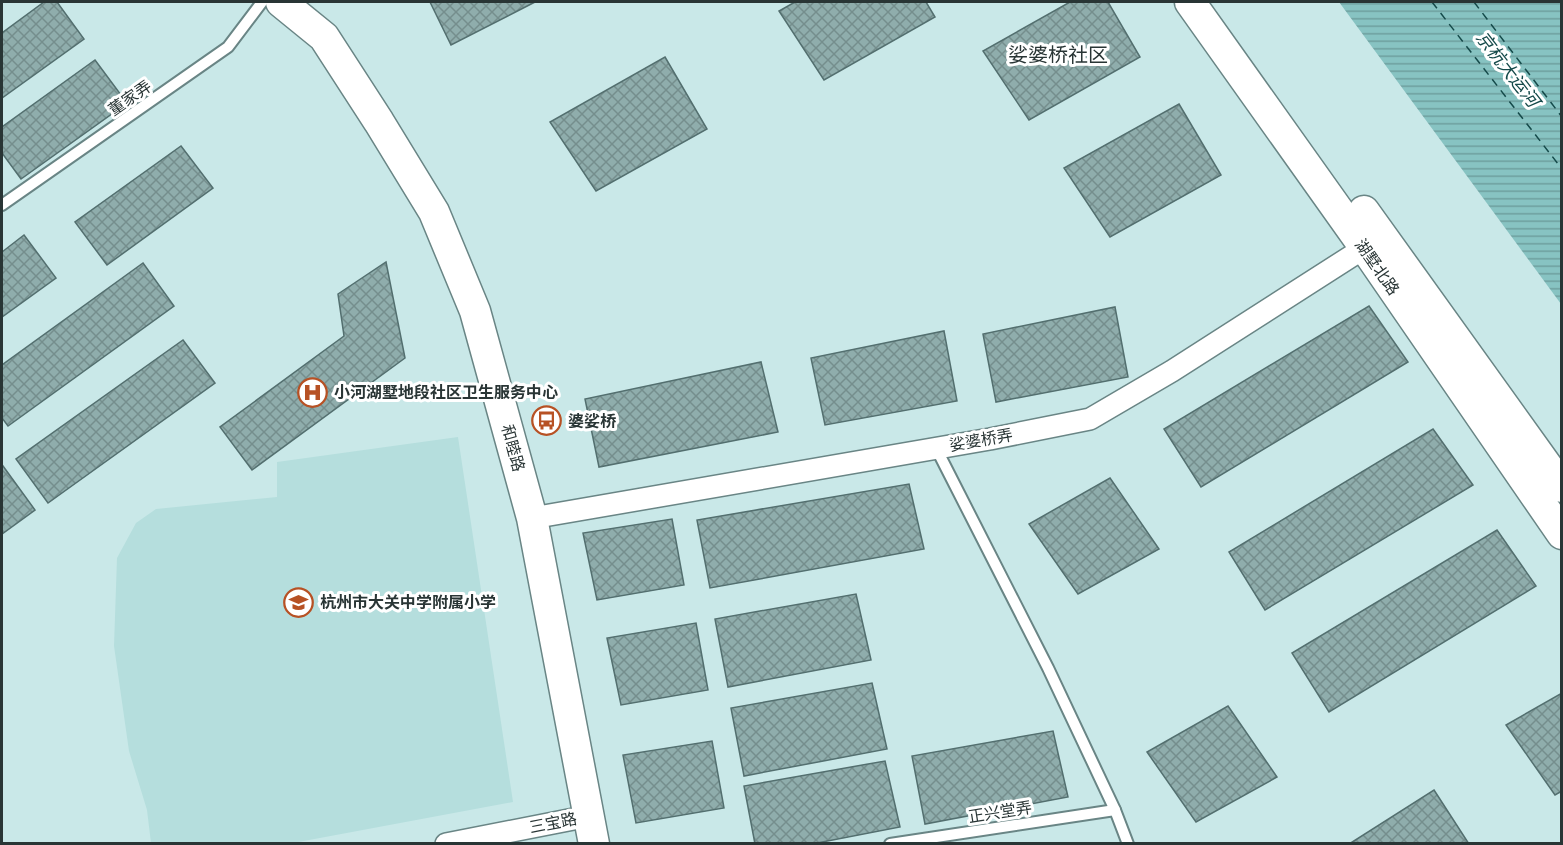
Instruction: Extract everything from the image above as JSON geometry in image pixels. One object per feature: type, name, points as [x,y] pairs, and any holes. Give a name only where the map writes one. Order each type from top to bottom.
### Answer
[{"type":"main road","name":"和睦路","points":[[280,2],[324,37],[434,212],[475,311],[532,518],[592,830]]},
{"type":"main road","name":"湖墅北路","points":[[1190,2],[1562,487]]},
{"type":"main road","name":"湖墅北路","points":[[1214,2],[1374,242],[1562,534]]},
{"type":"street","name":"娑婆桥弄","points":[[532,518],[1090,419],[1172,371],[1374,242]]},
{"type":"street","name":"三宝路","points":[[447,843],[592,830]]},
{"type":"lane","name":"董家弄","points":[[2,205],[228,47],[262,2]]},
{"type":"lane","points":[[936,448],[1048,668],[1115,810],[1128,843]]},
{"type":"lane","name":"正兴堂弄","points":[[890,843],[1115,810]]},
{"type":"shaded area","name":"杭州市大关中学附属小学","points":[[458,437],[513,802],[293,843],[151,843],[147,810],[129,751],[114,646],[117,558],[136,523],[156,509],[277,497],[277,462]]},
{"type":"water","name":"京杭大运河","points":[[1339,2],[1561,2],[1561,304]]},
{"type":"building","points":[[44,2],[57,2],[84,39],[2,98],[2,33]]},
{"type":"building","points":[[430,2],[535,2],[451,45]]},
{"type":"building","points":[[795,2],[926,2],[935,17],[824,80],[779,11]]},
{"type":"building","points":[[1070,2],[1108,2],[1140,57],[1029,120],[983,51]]},
{"type":"building","points":[[665,57],[707,129],[596,191],[550,122]]},
{"type":"building","points":[[95,60],[127,103],[21,179],[2,153],[2,127]]},
{"type":"building","points":[[1179,104],[1221,175],[1110,237],[1064,168]]},
{"type":"building","points":[[181,146],[213,188],[107,265],[75,222]]},
{"type":"building","points":[[24,235],[56,278],[2,317],[2,252]]},
{"type":"building","name":"小河湖墅地段社区卫生服务中心","points":[[386,262],[405,358],[252,470],[220,427],[344,336],[338,294]]},
{"type":"building","points":[[143,263],[174,306],[8,426],[2,418],[2,365]]},
{"type":"building","points":[[1369,306],[1408,362],[1201,487],[1164,429]]},
{"type":"building","points":[[1115,307],[1128,377],[996,402],[983,334]]},
{"type":"building","points":[[944,331],[957,401],[825,425],[811,358]]},
{"type":"building","points":[[183,340],[215,383],[48,503],[16,459]]},
{"type":"building","points":[[761,362],[778,432],[599,467],[585,399]]},
{"type":"building","points":[[1433,429],[1473,485],[1265,610],[1229,552]]},
{"type":"building","points":[[3,466],[35,510],[2,534],[2,468]]},
{"type":"building","points":[[1110,478],[1159,549],[1078,594],[1029,524]]},
{"type":"building","points":[[909,484],[924,549],[710,588],[697,520]]},
{"type":"building","points":[[672,519],[684,585],[597,600],[583,533]]},
{"type":"building","points":[[1497,530],[1536,586],[1329,712],[1292,653]]},
{"type":"building","points":[[856,594],[871,660],[728,687],[715,619]]},
{"type":"building","points":[[696,623],[708,690],[621,705],[607,638]]},
{"type":"building","points":[[872,683],[887,749],[744,776],[731,708]]},
{"type":"building","points":[[1562,693],[1562,791],[1555,795],[1506,725]]},
{"type":"building","points":[[1228,706],[1277,777],[1196,822],[1147,752]]},
{"type":"building","points":[[1053,731],[1068,797],[925,824],[912,756]]},
{"type":"building","points":[[712,741],[724,808],[636,823],[623,755]]},
{"type":"building","points":[[885,761],[900,827],[812,844],[755,844],[744,786]]},
{"type":"building","points":[[1434,790],[1469,844],[1349,844]]},
{"type":"ferry route","points":[[1432,2],[1562,169]]},
{"type":"ferry route","points":[[1474,2],[1562,117]]},
{"type":"place","name":"小河湖墅地段社区卫生服务中心","points":[[313,392]]},
{"type":"place","name":"婆娑桥","points":[[547,421]]},
{"type":"place","name":"杭州市大关中学附属小学","points":[[299,602]]},
{"type":"district","name":"娑婆桥社区","points":[[1058,55]]}]
